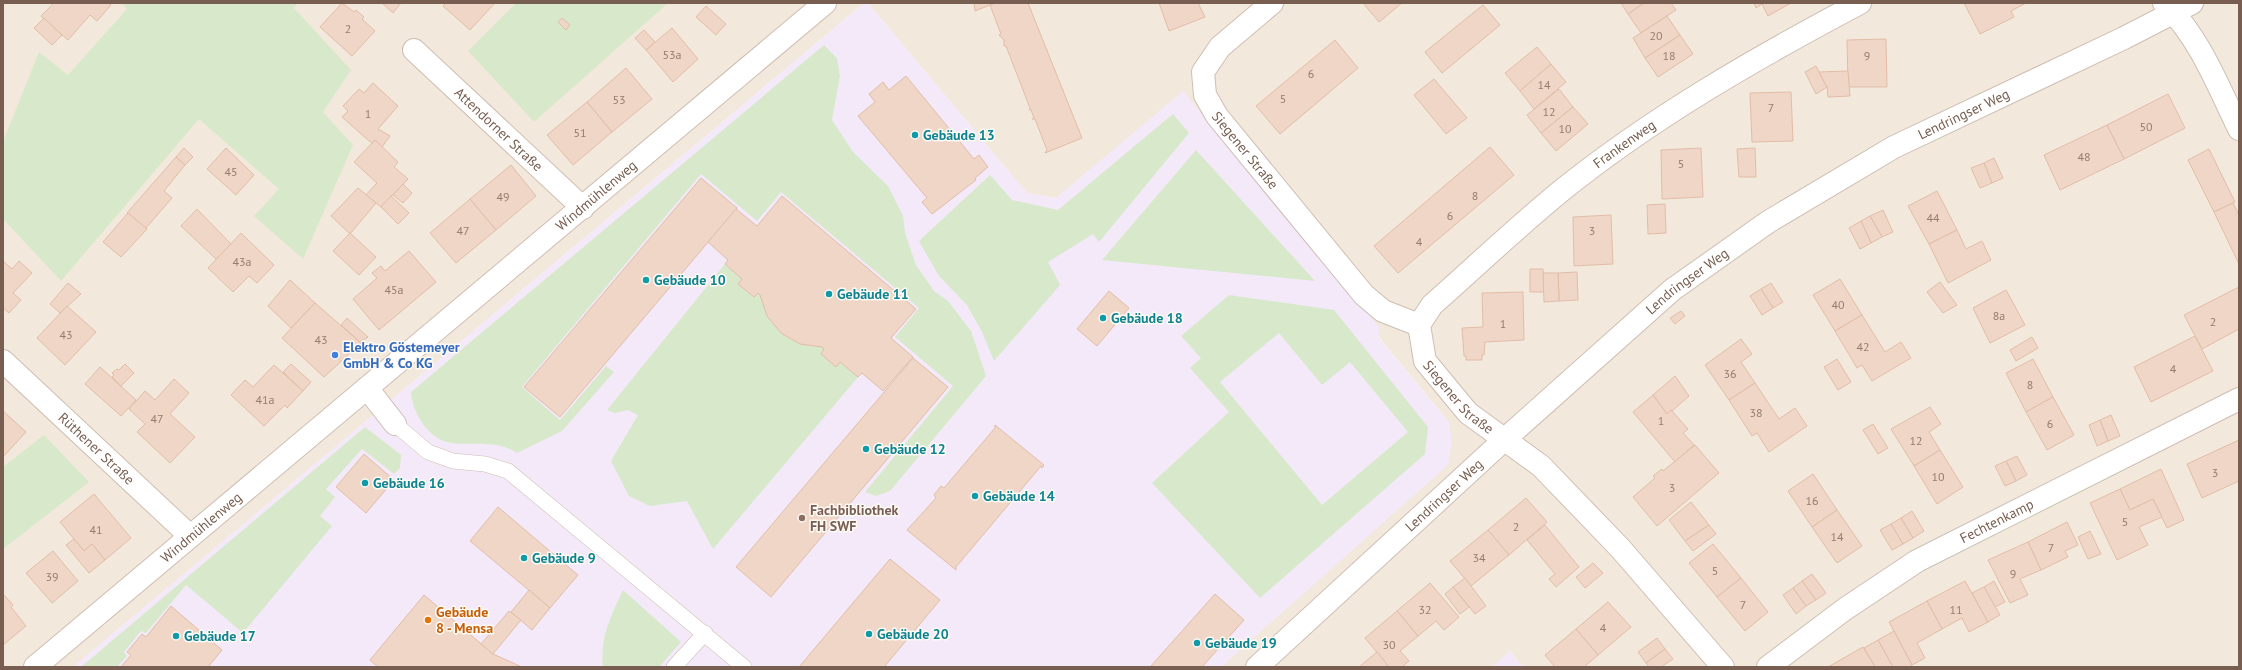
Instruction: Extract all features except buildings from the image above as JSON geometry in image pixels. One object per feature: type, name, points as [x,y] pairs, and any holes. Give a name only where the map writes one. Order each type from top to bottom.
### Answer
[{"type":"street","name":"Siegener Straße","points":[[1272,3],[1220,47],[1203,72],[1205,95],[1217,116],[1364,295],[1383,312],[1419,325],[1425,361],[1468,413],[1541,466],[1609,537],[1723,667]]},
{"type":"street","name":"Frankenweg","points":[[1419,325],[1432,304],[1562,191],[1653,124],[1768,52],[1860,3]]},
{"type":"street","name":"Windmühlenweg","points":[[35,667],[366,388],[583,208],[820,5]]},
{"type":"street","points":[[2177,6],[2239,129]]},
{"type":"street","name":"Lendringser Weg","points":[[1257,667],[1504,439],[1672,290],[1768,222],[1894,147],[2177,6]]},
{"type":"street","name":"Attendorner Straße","points":[[414,50],[583,208]]},
{"type":"street","name":"Rüthener Straße","points":[[3,361],[190,536]]},
{"type":"street","points":[[366,388],[395,424]]},
{"type":"street","name":"Fechtenkamp","points":[[1768,667],[1845,609],[1917,561],[2239,399]]},
{"type":"lane","points":[[395,424],[428,452],[453,461],[485,464],[508,471],[705,633],[744,667]]},
{"type":"lane","points":[[674,667],[705,633]]},
{"type":"shaded area","points":[[3,3],[864,3],[73,667],[3,667]]},
{"type":"shaded area","points":[[864,3],[868,3],[1027,193],[1056,198],[1183,91],[1380,328],[1378,337],[1449,422],[1452,443],[1448,465],[1221,667],[73,667]]},
{"type":"shaded area","points":[[868,3],[2239,3],[2239,667],[1523,667],[1510,651],[1492,667],[1221,667],[1449,422],[1378,336],[1183,92],[1056,198],[1027,193]]},
{"type":"shaded area","points":[[1510,651],[1523,667],[1492,667]]},
{"type":"green space","points":[[122,3],[298,3],[294,8],[351,70],[323,112],[353,145],[303,259],[254,216],[279,189],[199,119],[61,281],[3,219],[3,142],[39,52],[68,75],[127,9]]},
{"type":"green space","points":[[516,3],[668,3],[534,122],[468,51]]},
{"type":"green space","points":[[824,45],[837,58],[840,76],[832,120],[853,152],[888,186],[903,216],[905,233],[916,265],[934,291],[948,301],[971,331],[986,376],[890,491],[876,496],[865,492],[953,386],[895,337],[919,308],[781,192],[757,221],[701,174],[522,387],[560,420],[606,366],[614,372],[562,431],[517,453],[508,448],[491,444],[447,442],[433,435],[427,429],[414,407],[411,392]]},
{"type":"green space","points":[[1173,114],[1189,133],[1099,242],[1093,234],[1048,262],[1060,285],[994,361],[982,332],[967,305],[939,276],[919,241],[990,175],[1012,200],[1058,210]]},
{"type":"green space","points":[[1196,150],[1315,281],[1102,260]]},
{"type":"green space","points":[[725,264],[742,279],[738,284],[754,297],[758,293],[824,349],[821,354],[836,367],[840,362],[858,377],[713,549],[687,501],[650,506],[629,496],[611,461],[638,415],[628,410],[615,413],[607,410]]},
{"type":"green space","points":[[1229,295],[1334,310],[1428,427],[1425,454],[1260,598],[1152,483],[1229,412],[1190,368],[1201,358],[1181,336]],"holes":[[[1279,333],[1322,385],[1350,362],[1408,432],[1322,505],[1220,382]]]},
{"type":"green space","points":[[365,427],[401,455],[400,468],[394,474],[362,449],[326,489],[335,497],[320,516],[332,526],[243,633],[186,585],[146,633],[141,631],[124,652],[127,656],[117,667],[81,667]]},
{"type":"green space","points":[[44,435],[89,482],[3,549],[3,467]]},
{"type":"green space","points":[[623,590],[681,642],[659,667],[603,667],[603,646],[607,627]]},
{"type":"place","name":"Gebäude 13","points":[[915,135]]},
{"type":"place","name":"Gebäude 10","points":[[646,280]]},
{"type":"place","name":"Gebäude 11","points":[[829,294]]},
{"type":"place","name":"Gebäude 18","points":[[1103,318]]},
{"type":"place","name":"Elektro Göstemeyer GmbH & Co KG","points":[[335,355]]},
{"type":"place","name":"Gebäude 12","points":[[866,449]]},
{"type":"place","name":"Gebäude 16","points":[[365,483]]},
{"type":"place","name":"Gebäude 14","points":[[975,496]]},
{"type":"place","name":"Fachbibliothek FH SWF","points":[[802,518]]},
{"type":"place","name":"Gebäude 9","points":[[524,558]]},
{"type":"place","name":"Gebäude 8 - Mensa","points":[[428,620]]},
{"type":"place","name":"Gebäude 20","points":[[869,634]]},
{"type":"place","name":"Gebäude 17","points":[[176,636]]},
{"type":"place","name":"Gebäude 19","points":[[1197,643]]}]
